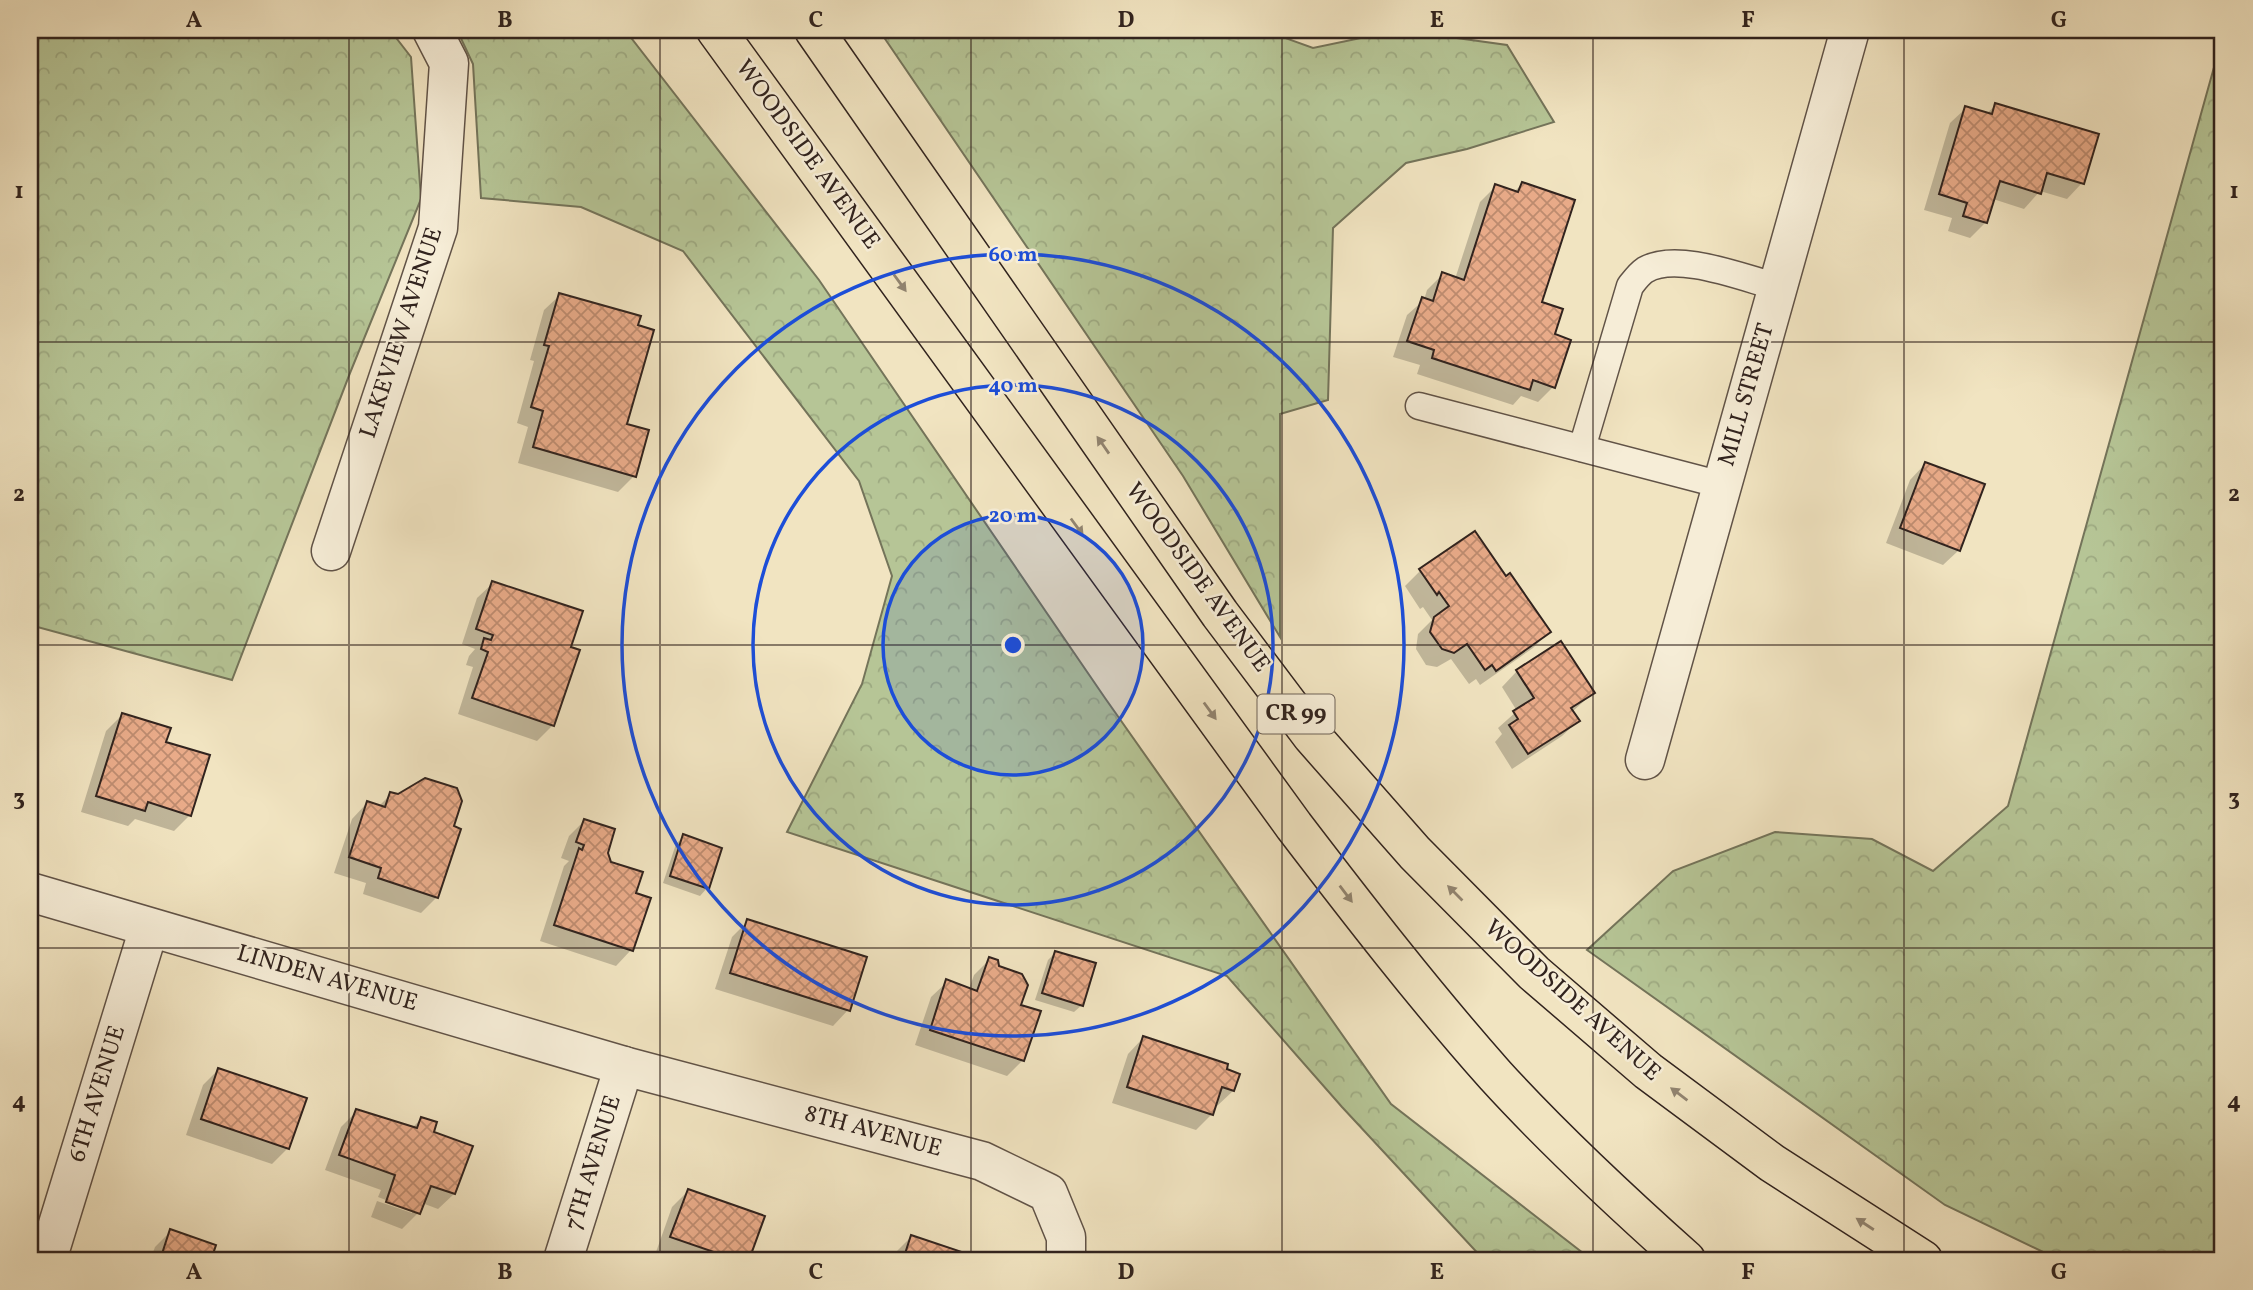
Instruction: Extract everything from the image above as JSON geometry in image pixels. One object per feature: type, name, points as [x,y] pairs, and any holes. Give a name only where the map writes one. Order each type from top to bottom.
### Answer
[{"type":"main road","name":"WOODSIDE AVENUE","points":[[716,30],[1286,815],[1392,956],[1496,1076],[1608,1190],[1686,1260]]},
{"type":"main road","name":"WOODSIDE AVENUE","points":[[814,30],[1220,614],[1312,736],[1415,853],[1534,972],[1648,1071],[1772,1163],[1923,1260]]},
{"type":"street","name":"LAKEVIEW AVENUE","points":[[331,551],[438,228],[449,63],[432,30]]},
{"type":"street","name":"MILL STREET","points":[[1645,761],[1850,30]]},
{"type":"street","name":"LINDEN AVENUE","points":[[30,892],[624,1066]]},
{"type":"street","name":"6TH AVENUE","points":[[47,1260],[149,928]]},
{"type":"street","name":"7TH AVENUE","points":[[563,1260],[624,1066]]},
{"type":"street","name":"8TH AVENUE","points":[[624,1066],[982,1161],[1048,1193],[1066,1237],[1066,1260]]},
{"type":"lane","points":[[1582,448],[1630,286],[1644,271],[1666,263],[1687,263],[1778,287]]},
{"type":"lane","points":[[1419,406],[1722,485]]},
{"type":"green space","points":[[30,30],[390,30],[411,57],[421,199],[350,373],[232,680],[30,625]]},
{"type":"green space","points":[[457,30],[625,30],[819,280],[1105,698],[1391,1104],[1592,1260],[1484,1260],[1342,1107],[1227,976],[787,832],[862,684],[892,576],[859,481],[683,251],[581,207],[481,198],[473,64]]},
{"type":"green space","points":[[879,30],[1263,30],[1313,48],[1399,30],[1507,45],[1554,122],[1467,149],[1406,163],[1333,228],[1328,400],[1280,414],[1280,637],[1183,476]]},
{"type":"green space","points":[[2223,35],[2223,1260],[2060,1260],[1945,1205],[1587,950],[1673,871],[1775,832],[1872,839],[1933,871],[2008,806]]},
{"type":"building","points":[[1995,103],[2099,134],[2084,184],[2047,173],[2041,194],[2000,181],[1987,223],[1963,216],[1967,203],[1939,194],[1965,106],[1992,114]]},
{"type":"building","points":[[1522,182],[1575,200],[1542,302],[1563,309],[1555,334],[1571,340],[1555,388],[1533,380],[1530,390],[1432,358],[1434,350],[1407,341],[1422,297],[1433,301],[1442,272],[1464,280],[1495,184],[1518,192]]},
{"type":"building","points":[[559,293],[641,316],[638,325],[654,330],[627,424],[649,430],[636,477],[533,447],[543,411],[531,407],[549,346],[544,345]]},
{"type":"building","points":[[1925,462],[1985,484],[1960,551],[1900,528]]},
{"type":"building","points":[[1475,531],[1506,576],[1510,573],[1551,632],[1496,671],[1492,665],[1485,670],[1467,644],[1454,653],[1442,649],[1430,632],[1434,617],[1449,606],[1439,592],[1437,595],[1419,569]]},
{"type":"building","points":[[492,581],[583,611],[571,647],[580,650],[554,726],[472,698],[488,652],[481,649],[484,638],[491,640],[493,635],[476,629]]},
{"type":"building","points":[[1561,641],[1595,693],[1571,708],[1580,721],[1528,754],[1509,725],[1518,719],[1513,711],[1534,698],[1516,670]]},
{"type":"building","points":[[122,713],[171,728],[166,742],[210,755],[191,816],[148,802],[145,811],[96,796]]},
{"type":"building","points":[[425,778],[457,788],[462,801],[454,826],[461,829],[438,898],[378,878],[381,868],[349,857],[367,801],[385,807],[390,792],[398,794]]},
{"type":"building","points":[[584,819],[615,829],[608,853],[611,862],[643,872],[636,893],[651,898],[633,951],[554,925],[579,848],[582,850],[584,845],[576,842]]},
{"type":"building","points":[[683,834],[722,848],[709,889],[670,876]]},
{"type":"building","points":[[747,919],[867,957],[850,1011],[730,973]]},
{"type":"building","points":[[1055,951],[1096,963],[1083,1006],[1042,993]]},
{"type":"building","points":[[989,957],[998,960],[999,966],[1022,974],[1028,985],[1021,1005],[1041,1011],[1024,1061],[930,1030],[946,979],[977,991]]},
{"type":"building","points":[[1143,1036],[1228,1064],[1227,1069],[1240,1074],[1234,1091],[1222,1087],[1213,1115],[1127,1087]]},
{"type":"building","points":[[218,1068],[307,1098],[289,1149],[201,1119]]},
{"type":"building","points":[[356,1109],[417,1128],[421,1117],[437,1122],[434,1132],[473,1146],[455,1194],[431,1186],[420,1214],[386,1202],[395,1175],[339,1155]]},
{"type":"building","points":[[688,1189],[765,1216],[749,1260],[737,1260],[670,1237]]},
{"type":"building","points":[[170,1229],[216,1245],[211,1260],[160,1260]]},
{"type":"building","points":[[911,1235],[962,1252],[959,1260],[903,1260]]}]
